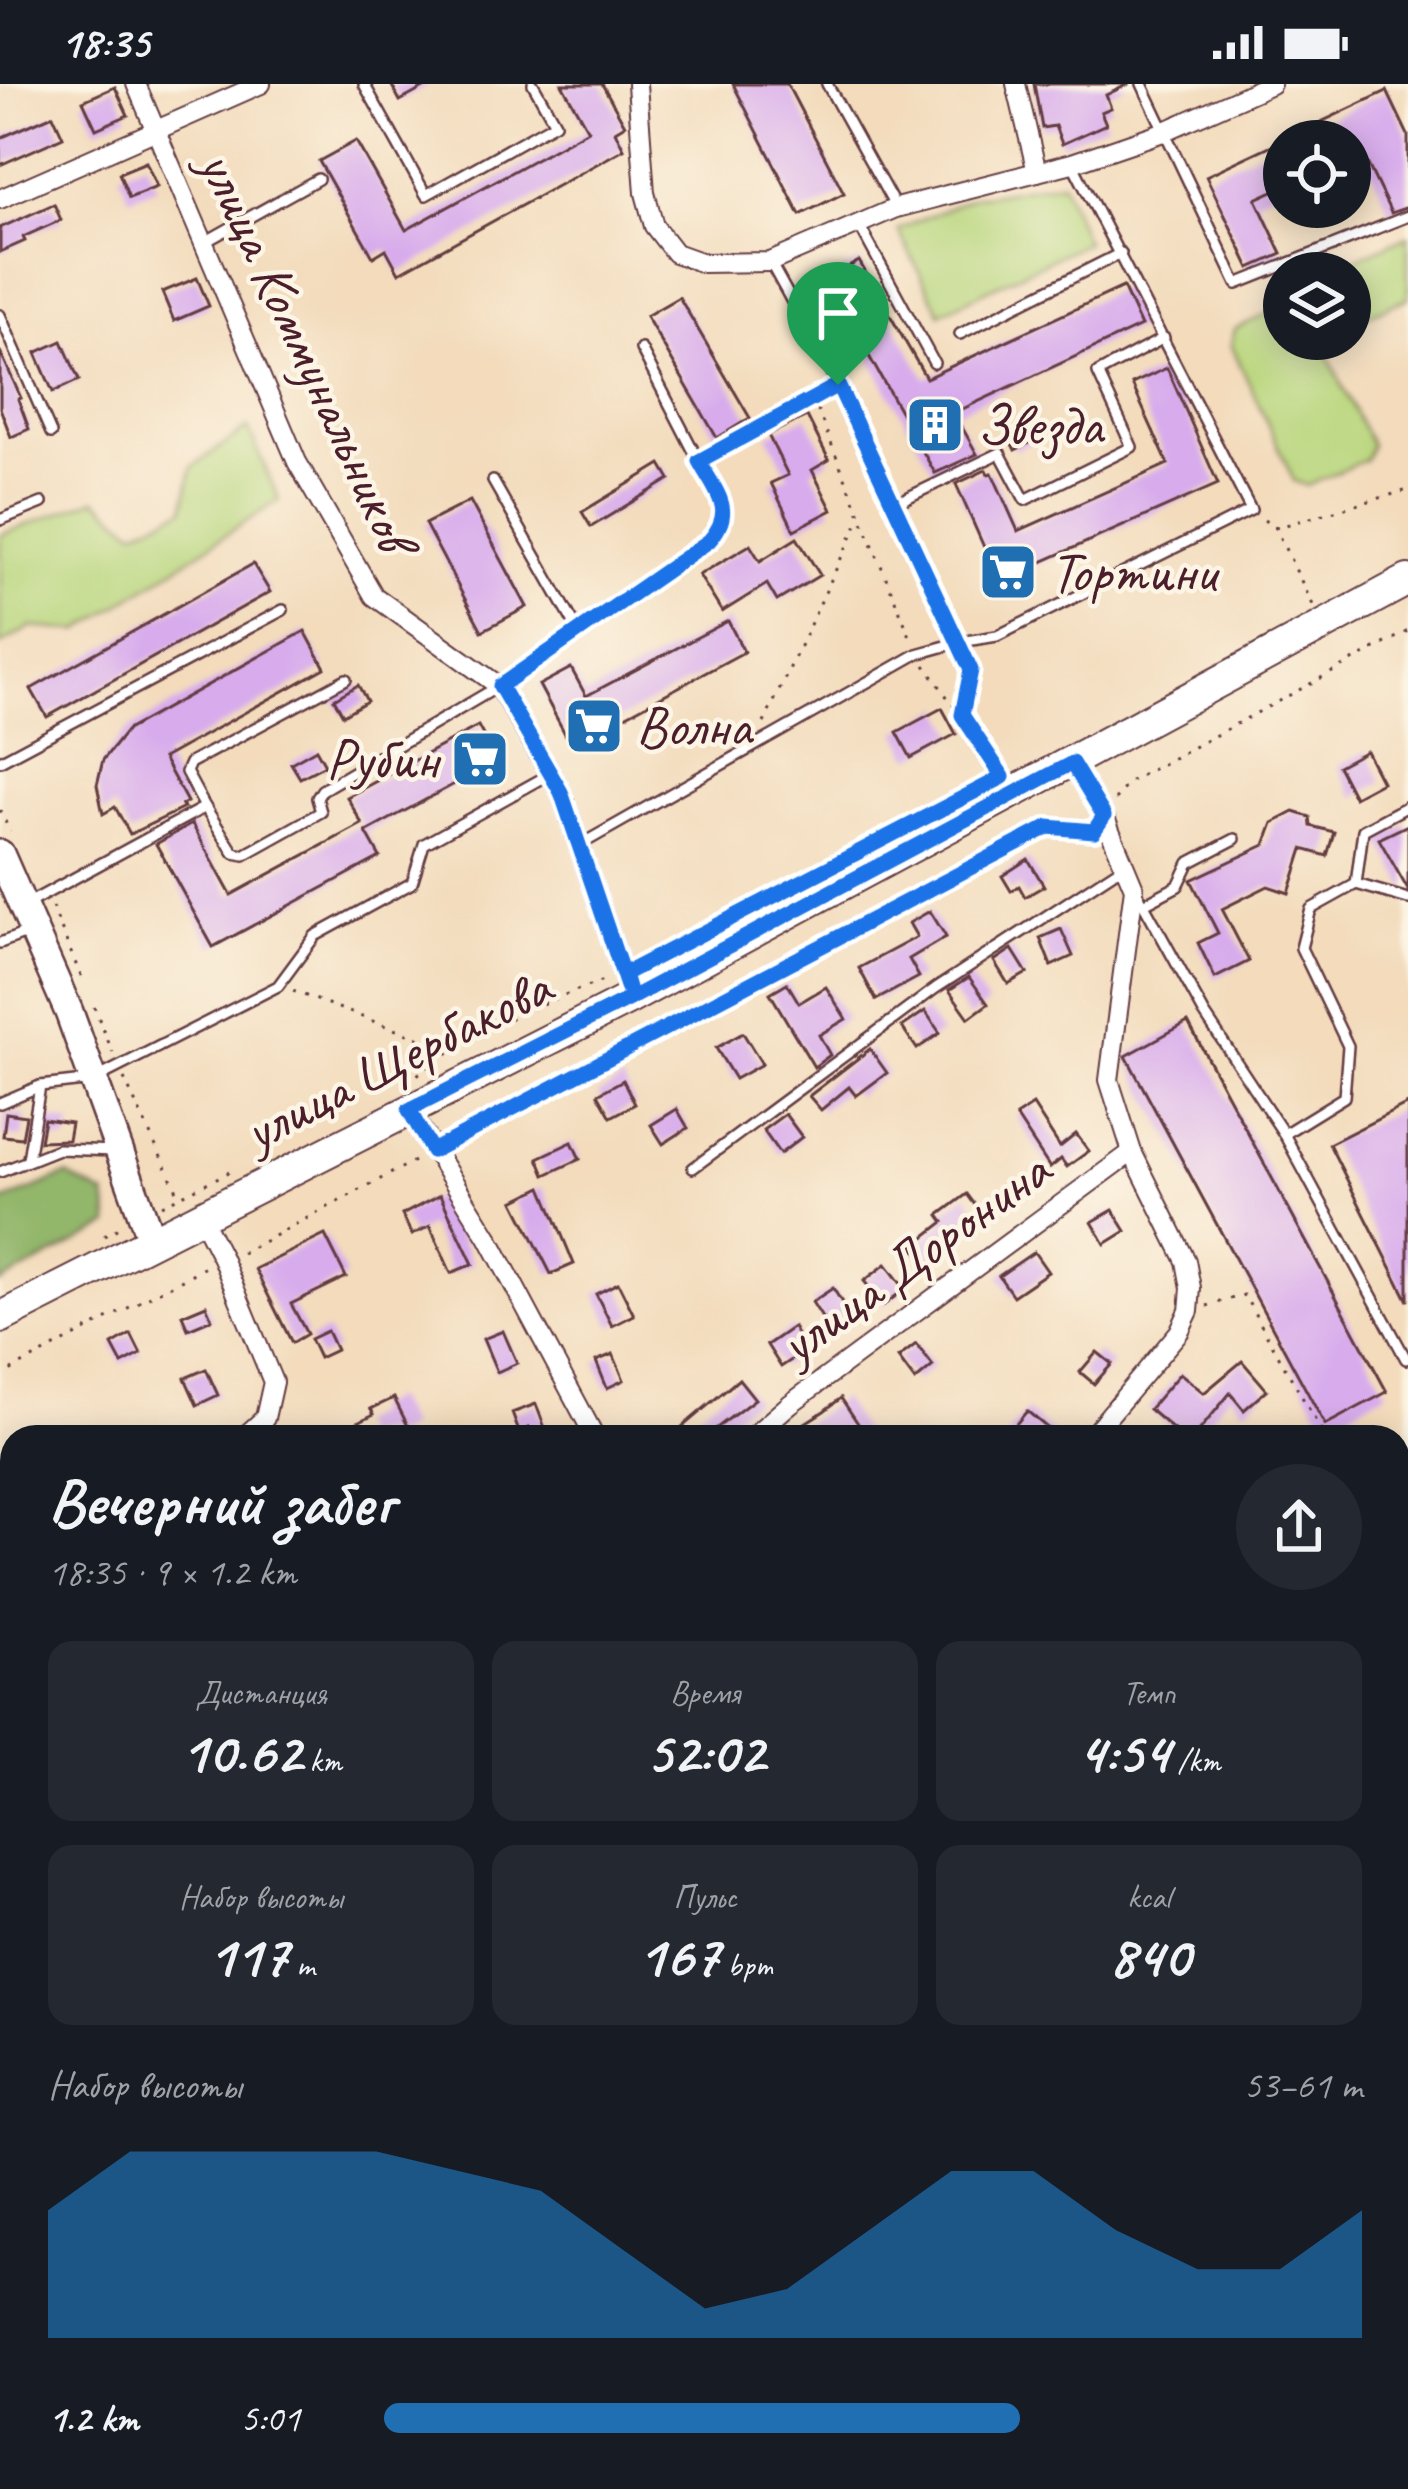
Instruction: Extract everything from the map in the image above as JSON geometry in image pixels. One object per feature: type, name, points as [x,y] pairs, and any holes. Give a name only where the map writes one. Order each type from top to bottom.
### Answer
[{"type":"main road","name":"улица Щербакова","points":[[0,1318],[147,1227],[200,1215],[403,1100],[1072,763],[1408,580]]},
{"type":"street","name":"улица Коммунальников","points":[[136,84],[297,461],[374,596],[500,686],[552,773],[628,986]]},
{"type":"street","points":[[0,199],[261,84]]},
{"type":"street","points":[[637,84],[645,193],[654,226],[675,253],[703,263],[770,262],[896,208],[1072,163],[1163,132],[1271,84]]},
{"type":"street","points":[[1016,84],[1036,172]]},
{"type":"street","points":[[1072,763],[1104,816],[1139,896],[1109,1080],[1132,1152],[1186,1261],[1191,1288],[1189,1311],[1180,1332],[1101,1425]]},
{"type":"street","points":[[0,854],[93,1080],[147,1227]]},
{"type":"street","points":[[403,1100],[488,1237],[589,1425]]},
{"type":"street","name":"улица Доронина","points":[[766,1425],[1132,1152]]},
{"type":"street","points":[[200,1215],[274,1382],[265,1418],[257,1425]]},
{"type":"lane","points":[[364,84],[426,195],[555,123],[533,84]]},
{"type":"lane","points":[[827,84],[896,208]]},
{"type":"lane","points":[[1142,84],[1237,284],[1408,217]]},
{"type":"lane","points":[[580,845],[917,654],[998,636],[1251,510],[1072,163]]},
{"type":"lane","points":[[203,243],[318,178]]},
{"type":"lane","points":[[859,225],[934,363]]},
{"type":"lane","points":[[960,334],[1121,253]]},
{"type":"lane","points":[[770,262],[838,385],[960,641]]},
{"type":"lane","points":[[0,315],[51,433]]},
{"type":"lane","points":[[895,504],[1000,453],[1024,500],[1132,447],[1098,373],[1164,338]]},
{"type":"lane","points":[[346,679],[190,763],[186,772],[234,853],[244,855],[317,815],[322,809],[317,798],[322,790],[580,634],[709,541],[722,526],[725,512],[641,349]]},
{"type":"lane","points":[[493,481],[580,634]]},
{"type":"lane","points":[[0,520],[41,503]]},
{"type":"lane","points":[[0,761],[283,610]]},
{"type":"lane","points":[[0,1103],[40,1086],[93,1080],[278,986],[315,936],[412,884],[424,844],[552,773]]},
{"type":"lane","points":[[1356,884],[1364,830],[1408,806]]},
{"type":"lane","points":[[0,943],[29,918],[205,807]]},
{"type":"lane","points":[[1235,838],[1190,863],[1178,886],[1139,896],[1204,1013],[1284,1134],[1406,1359]]},
{"type":"lane","points":[[693,1168],[936,988],[1127,863]]},
{"type":"lane","points":[[1284,1134],[1344,1097],[1348,1046],[1301,948],[1311,909],[1356,884],[1408,899]]},
{"type":"lane","points":[[28,1159],[40,1086]]},
{"type":"lane","points":[[0,1172],[58,1149],[118,1151]]},
{"type":"path","points":[[699,461],[838,385]]},
{"type":"path","points":[[813,399],[917,654],[1003,777]]},
{"type":"path","points":[[1275,528],[1408,490]]},
{"type":"path","points":[[1251,510],[1275,528],[1313,606]]},
{"type":"path","points":[[753,748],[860,519]]},
{"type":"path","points":[[0,1376],[222,1258],[253,1250],[1048,827],[1094,831],[1129,782],[1408,631]]},
{"type":"path","points":[[960,641],[971,670],[962,715]]},
{"type":"path","points":[[278,986],[448,1049]]},
{"type":"path","points":[[403,1100],[448,1049],[543,1002],[628,986]]},
{"type":"path","points":[[102,1237],[147,1227],[239,1167]]},
{"type":"path","points":[[1189,1311],[1244,1295],[1318,1425]]},
{"type":"green space","points":[[1062,182],[1086,242],[940,313],[898,230],[973,197]]},
{"type":"green space","points":[[1408,236],[1408,298],[1371,314],[1371,252]]},
{"type":"green space","points":[[1263,316],[1263,360],[1330,360],[1371,445],[1365,460],[1307,486],[1294,481],[1231,344],[1235,329]]},
{"type":"green space","points":[[248,428],[279,500],[79,631],[31,627],[0,645],[0,535],[96,499],[135,531],[184,509],[192,467]]},
{"type":"green space","points":[[67,1175],[106,1196],[110,1225],[0,1283],[0,1203]]},
{"type":"building","points":[[391,84],[431,84],[400,101]]},
{"type":"building","points":[[562,84],[602,84],[625,125],[615,131],[624,149],[399,273],[386,249],[373,257],[319,161],[356,141],[406,230],[588,130]]},
{"type":"building","points":[[733,84],[787,84],[844,193],[800,215]]},
{"type":"building","points":[[1034,84],[1129,84],[1106,95],[1111,108],[1101,112],[1106,124],[1062,144],[1055,126],[1042,128]]},
{"type":"building","points":[[115,87],[128,115],[96,129],[83,101]]},
{"type":"building","points":[[1387,91],[1408,135],[1408,207],[1391,213],[1371,171],[1371,120],[1325,120]]},
{"type":"building","points":[[53,115],[63,137],[0,165],[0,138]]},
{"type":"building","points":[[1263,149],[1263,196],[1256,199],[1263,228],[1270,228],[1281,252],[1263,252],[1263,262],[1250,268],[1206,176]]},
{"type":"building","points":[[146,162],[157,187],[129,198],[119,173]]},
{"type":"building","points":[[54,204],[61,220],[0,252],[0,228]]},
{"type":"building","points":[[859,261],[926,378],[1123,287],[1141,326],[954,413],[977,454],[935,473],[826,280]]},
{"type":"building","points":[[197,278],[209,306],[174,321],[162,292]]},
{"type":"building","points":[[679,297],[750,418],[717,438],[646,316]]},
{"type":"building","points":[[62,341],[79,380],[53,392],[36,353]]},
{"type":"building","points":[[0,351],[29,429],[11,437],[0,408]]},
{"type":"building","points":[[1167,368],[1218,484],[999,581],[956,484],[986,470],[992,473],[1018,531],[1168,464],[1132,384]]},
{"type":"building","points":[[807,416],[829,460],[812,470],[832,510],[794,530],[771,483],[788,475],[768,435]]},
{"type":"building","points":[[1034,422],[1042,437],[1015,450],[1008,436]]},
{"type":"building","points":[[661,464],[670,479],[591,527],[582,512]]},
{"type":"building","points":[[470,501],[527,607],[482,631],[425,524]]},
{"type":"building","points":[[797,538],[820,575],[777,601],[767,584],[722,612],[699,575],[750,545],[760,561]]},
{"type":"building","points":[[253,564],[270,592],[47,717],[31,689]]},
{"type":"building","points":[[728,621],[744,652],[571,745],[539,685],[571,668],[586,696]]},
{"type":"building","points":[[305,631],[325,668],[163,758],[187,802],[184,808],[130,834],[115,807],[103,814],[97,785],[103,760],[127,730]]},
{"type":"building","points":[[358,685],[367,701],[343,715],[334,699]]},
{"type":"building","points":[[942,708],[956,734],[911,758],[897,732]]},
{"type":"building","points":[[478,726],[497,761],[366,832],[380,857],[213,947],[156,844],[192,824],[231,895],[362,824],[347,797]]},
{"type":"building","points":[[316,749],[325,765],[300,778],[291,763]]},
{"type":"building","points":[[1366,751],[1382,782],[1354,797],[1338,766]]},
{"type":"building","points":[[1294,812],[1310,817],[1311,826],[1334,832],[1327,856],[1303,849],[1289,893],[1268,886],[1222,909],[1249,961],[1215,978],[1198,943],[1218,933],[1191,880],[1265,845],[1273,823]]},
{"type":"building","points":[[1408,825],[1408,890],[1379,839]]},
{"type":"building","points":[[1028,859],[1044,886],[1025,897],[1019,886],[1011,891],[1002,876]]},
{"type":"building","points":[[930,911],[946,937],[909,959],[919,977],[876,1000],[859,968],[917,937],[909,923]]},
{"type":"building","points":[[1061,929],[1073,956],[1051,966],[1040,938]]},
{"type":"building","points":[[1012,949],[1027,973],[1008,984],[994,961]]},
{"type":"building","points":[[969,977],[988,1004],[969,1018],[949,990]]},
{"type":"building","points":[[787,983],[799,1003],[826,987],[846,1019],[819,1035],[830,1055],[814,1067],[770,993]]},
{"type":"building","points":[[925,1011],[940,1033],[917,1049],[902,1027]]},
{"type":"building","points":[[1188,1022],[1387,1392],[1325,1425],[1126,1056]]},
{"type":"building","points":[[743,1033],[762,1064],[735,1079],[716,1048]]},
{"type":"building","points":[[870,1049],[887,1073],[856,1096],[849,1087],[821,1110],[809,1096]]},
{"type":"building","points":[[623,1080],[635,1104],[611,1117],[598,1094]]},
{"type":"building","points":[[1408,1104],[1408,1301],[1329,1144]]},
{"type":"building","points":[[1033,1105],[1060,1147],[1076,1134],[1089,1151],[1067,1167],[1061,1159],[1050,1168],[1016,1116]]},
{"type":"building","points":[[677,1109],[688,1128],[663,1144],[651,1125]]},
{"type":"building","points":[[6,1113],[26,1116],[22,1138],[3,1136]]},
{"type":"building","points":[[785,1114],[802,1137],[780,1154],[763,1130]]},
{"type":"building","points":[[44,1119],[71,1123],[68,1140],[40,1141]]},
{"type":"building","points":[[572,1142],[580,1159],[545,1175],[538,1158]]},
{"type":"building","points":[[542,1187],[574,1264],[551,1274],[514,1201]]},
{"type":"building","points":[[967,1194],[984,1217],[928,1266],[913,1246],[944,1222],[939,1215]]},
{"type":"building","points":[[440,1195],[473,1264],[451,1273],[430,1226],[412,1235],[402,1215]]},
{"type":"building","points":[[1113,1210],[1126,1231],[1105,1244],[1092,1222]]},
{"type":"building","points":[[325,1235],[346,1277],[291,1304],[307,1334],[292,1343],[255,1269]]},
{"type":"building","points":[[1034,1252],[1048,1272],[1013,1296],[999,1276]]},
{"type":"building","points":[[886,1264],[905,1289],[884,1305],[864,1281]]},
{"type":"building","points":[[618,1283],[634,1315],[612,1326],[596,1294]]},
{"type":"building","points":[[833,1288],[852,1319],[831,1332],[812,1302]]},
{"type":"building","points":[[206,1305],[212,1319],[188,1329],[182,1315]]},
{"type":"building","points":[[793,1327],[805,1351],[781,1367],[767,1345]]},
{"type":"building","points":[[327,1331],[336,1350],[319,1358],[310,1339]]},
{"type":"building","points":[[503,1331],[517,1363],[497,1372],[483,1339]]},
{"type":"building","points":[[131,1334],[141,1354],[122,1364],[112,1345]]},
{"type":"building","points":[[916,1344],[933,1366],[915,1381],[898,1358]]},
{"type":"building","points":[[1097,1352],[1112,1364],[1094,1384],[1080,1372]]},
{"type":"building","points":[[613,1354],[624,1380],[607,1388],[596,1361]]},
{"type":"building","points":[[1242,1361],[1267,1390],[1244,1410],[1230,1393],[1204,1425],[1168,1425],[1149,1409],[1180,1373],[1204,1393]]},
{"type":"building","points":[[206,1369],[218,1395],[197,1405],[185,1378]]},
{"type":"building","points":[[739,1379],[755,1399],[721,1425],[684,1425]]},
{"type":"building","points":[[394,1398],[408,1425],[357,1425],[374,1414],[371,1409]]},
{"type":"building","points":[[841,1398],[859,1425],[802,1425]]},
{"type":"building","points":[[536,1404],[544,1425],[516,1425],[512,1413]]},
{"type":"building","points":[[1027,1411],[1044,1425],[1015,1425]]},
{"type":"place","name":"Звезда","points":[[935,425]]},
{"type":"place","name":"Тортини","points":[[1008,572]]},
{"type":"place","name":"Волна","points":[[594,726]]},
{"type":"place","name":"Рубин","points":[[480,759]]},
{"type":"route","points":[[838,385],[699,461],[725,512],[722,526],[709,541],[500,686],[561,792],[631,998],[409,1110],[432,1151],[1048,827],[1094,831],[1104,816],[1072,763],[631,998],[624,974],[1003,777],[962,715],[971,670],[838,385]]}]
